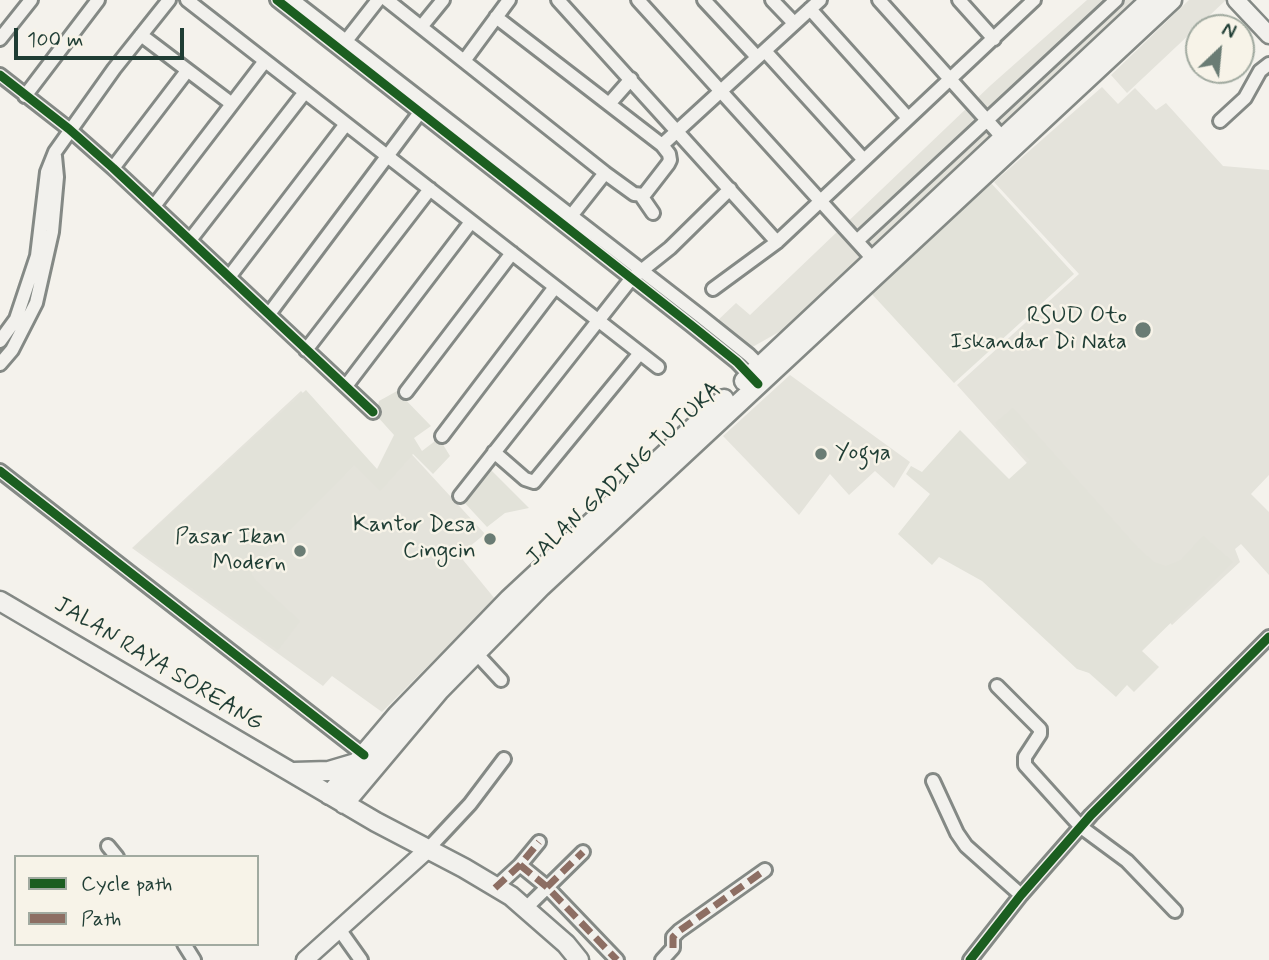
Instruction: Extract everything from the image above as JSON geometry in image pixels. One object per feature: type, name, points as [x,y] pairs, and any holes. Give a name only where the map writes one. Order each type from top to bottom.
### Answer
[{"type":"main road","name":"JALAN GADING TUTUKA","points":[[337,799],[403,720],[514,604],[1009,138],[1150,0]]},
{"type":"main road","name":"JALAN GADING TUTUKA","points":[[759,375],[873,259],[1009,138],[1172,0]]},
{"type":"main road","name":"JALAN RAYA SOREANG","points":[[0,601],[290,772],[427,850],[464,868],[526,908],[566,944],[579,960]]},
{"type":"main road","name":"JALAN GADING TUTUKA","points":[[337,799],[360,759],[477,653],[514,604]]},
{"type":"main road","points":[[290,772],[329,771],[360,759]]},
{"type":"street","points":[[0,39],[31,0]]},
{"type":"street","points":[[25,96],[98,0]]},
{"type":"street","points":[[0,364],[12,350],[22,320],[37,256],[47,172],[55,152],[69,129],[169,0]]},
{"type":"street","points":[[187,0],[658,367]]},
{"type":"street","points":[[277,0],[343,45]]},
{"type":"street","points":[[293,0],[343,45],[636,275]]},
{"type":"street","points":[[343,45],[378,0]]},
{"type":"street","points":[[387,0],[605,173],[642,197],[653,213]]},
{"type":"street","points":[[421,27],[443,0]]},
{"type":"street","points":[[464,61],[509,0]]},
{"type":"street","points":[[558,0],[777,242]]},
{"type":"street","points":[[638,0],[873,259]]},
{"type":"street","points":[[704,0],[761,54],[864,160]]},
{"type":"street","points":[[772,0],[794,23]]},
{"type":"street","points":[[879,0],[987,120],[1009,138]]},
{"type":"street","points":[[959,0],[994,39]]},
{"type":"street","points":[[713,289],[777,242],[1034,0]]},
{"type":"street","points":[[857,241],[1116,0]]},
{"type":"street","points":[[1236,0],[1269,35]]},
{"type":"street","points":[[662,145],[815,4],[908,118]]},
{"type":"street","points":[[496,17],[662,145],[670,160],[642,197]]},
{"type":"street","points":[[141,36],[232,104]]},
{"type":"street","points":[[154,206],[265,61]]},
{"type":"street","points":[[1220,121],[1245,98],[1260,71],[1269,64]]},
{"type":"street","points":[[113,168],[187,71]]},
{"type":"street","points":[[0,75],[69,129],[113,168],[373,412]]},
{"type":"street","points":[[608,104],[631,79]]},
{"type":"street","points":[[190,240],[305,92]]},
{"type":"street","points":[[269,314],[423,108]]},
{"type":"street","points":[[423,108],[571,216],[737,362],[759,375]]},
{"type":"street","points":[[229,277],[346,124]]},
{"type":"street","points":[[571,216],[605,173]]},
{"type":"street","points":[[306,350],[430,189]]},
{"type":"street","points":[[460,496],[636,275],[670,248],[730,189]]},
{"type":"street","points":[[346,386],[471,222]]},
{"type":"street","points":[[406,392],[512,253]]},
{"type":"street","points":[[442,436],[555,286]]},
{"type":"street","points":[[0,341],[22,320]]},
{"type":"street","points":[[495,452],[524,479],[534,482],[640,353]]},
{"type":"street","points":[[0,471],[360,759]]},
{"type":"street","points":[[970,960],[1021,895],[1081,827],[1269,637]]},
{"type":"street","points":[[477,653],[501,680]]},
{"type":"street","points":[[997,687],[1040,729],[1040,734],[1025,757],[1025,765],[1081,827],[1127,862],[1175,911]]},
{"type":"street","points":[[304,960],[427,850],[470,804],[505,759]]},
{"type":"street","points":[[933,781],[957,833],[966,846],[1021,895]]},
{"type":"street","points":[[495,888],[520,865],[539,842]]},
{"type":"street","points":[[526,908],[583,852]]},
{"type":"street","points":[[520,865],[547,887],[617,960]]},
{"type":"street","points":[[662,960],[673,948],[673,937],[679,931],[765,870]]},
{"type":"street","points":[[339,929],[361,960]]},
{"type":"shaded area","points":[[1087,0],[1139,0],[793,324],[749,349],[716,322],[736,303],[750,315],[991,85]]},
{"type":"shaded area","points":[[1189,0],[1226,0],[1211,14],[1185,14],[1185,39],[1127,93],[1111,75]]},
{"type":"shaded area","name":"RSUD Oto Iskandar Di Nata","points":[[1102,87],[1118,104],[1135,88],[1156,110],[1166,103],[1223,166],[1269,170],[1269,475],[1251,494],[1269,512],[1269,575],[1241,544],[1235,549],[1240,562],[1172,625],[957,385],[1079,274],[994,182]]},
{"type":"shaded area","points":[[991,183],[1074,274],[954,383],[870,292]]},
{"type":"shaded area","name":"Yogya","points":[[790,375],[910,462],[894,488],[875,471],[849,495],[830,474],[799,515],[723,436]]},
{"type":"shaded area","points":[[306,390],[377,469],[394,435],[376,415],[379,401],[397,391],[431,426],[414,438],[422,451],[439,438],[450,456],[433,474],[413,454],[380,491],[354,465],[252,568],[256,581],[300,621],[278,650],[135,547]]},
{"type":"shaded area","name":"Pasar Ikan Modern","points":[[301,391],[377,471],[405,447],[485,534],[459,555],[495,599],[382,712],[332,676],[323,686],[132,548]]},
{"type":"shaded area","points":[[1013,408],[1138,548],[1154,562],[1166,566],[1181,560],[1203,536],[1233,562],[1142,651],[1159,667],[1134,692],[1127,685],[1116,697],[1089,673],[1077,669],[982,581],[939,557],[932,565],[898,534],[930,494],[906,474],[911,466],[922,472],[960,430],[1009,479],[1030,460],[995,423]]},
{"type":"shaded area","points":[[489,468],[529,508],[505,513],[487,527],[462,500]]},
{"type":"marked path","points":[[495,888],[520,865],[539,842]]},
{"type":"marked path","points":[[547,887],[583,852]]},
{"type":"marked path","points":[[520,865],[547,887],[617,960]]},
{"type":"marked path","points":[[673,948],[673,937],[679,931],[765,870]]},
{"type":"cycle path","points":[[277,0],[691,325],[737,362],[758,384]]},
{"type":"cycle path","points":[[0,75],[69,129],[113,168],[373,412]]},
{"type":"cycle path","points":[[0,471],[364,755]]},
{"type":"cycle path","points":[[970,960],[1021,895],[1091,815],[1269,637]]},
{"type":"place","name":"RSUD Oto Iskandar Di Nata","points":[[1143,330]]},
{"type":"place","name":"Yogya","points":[[821,454]]},
{"type":"place","name":"Kantor Desa Cingcin","points":[[490,539]]},
{"type":"place","name":"Pasar Ikan Modern","points":[[300,551]]}]
